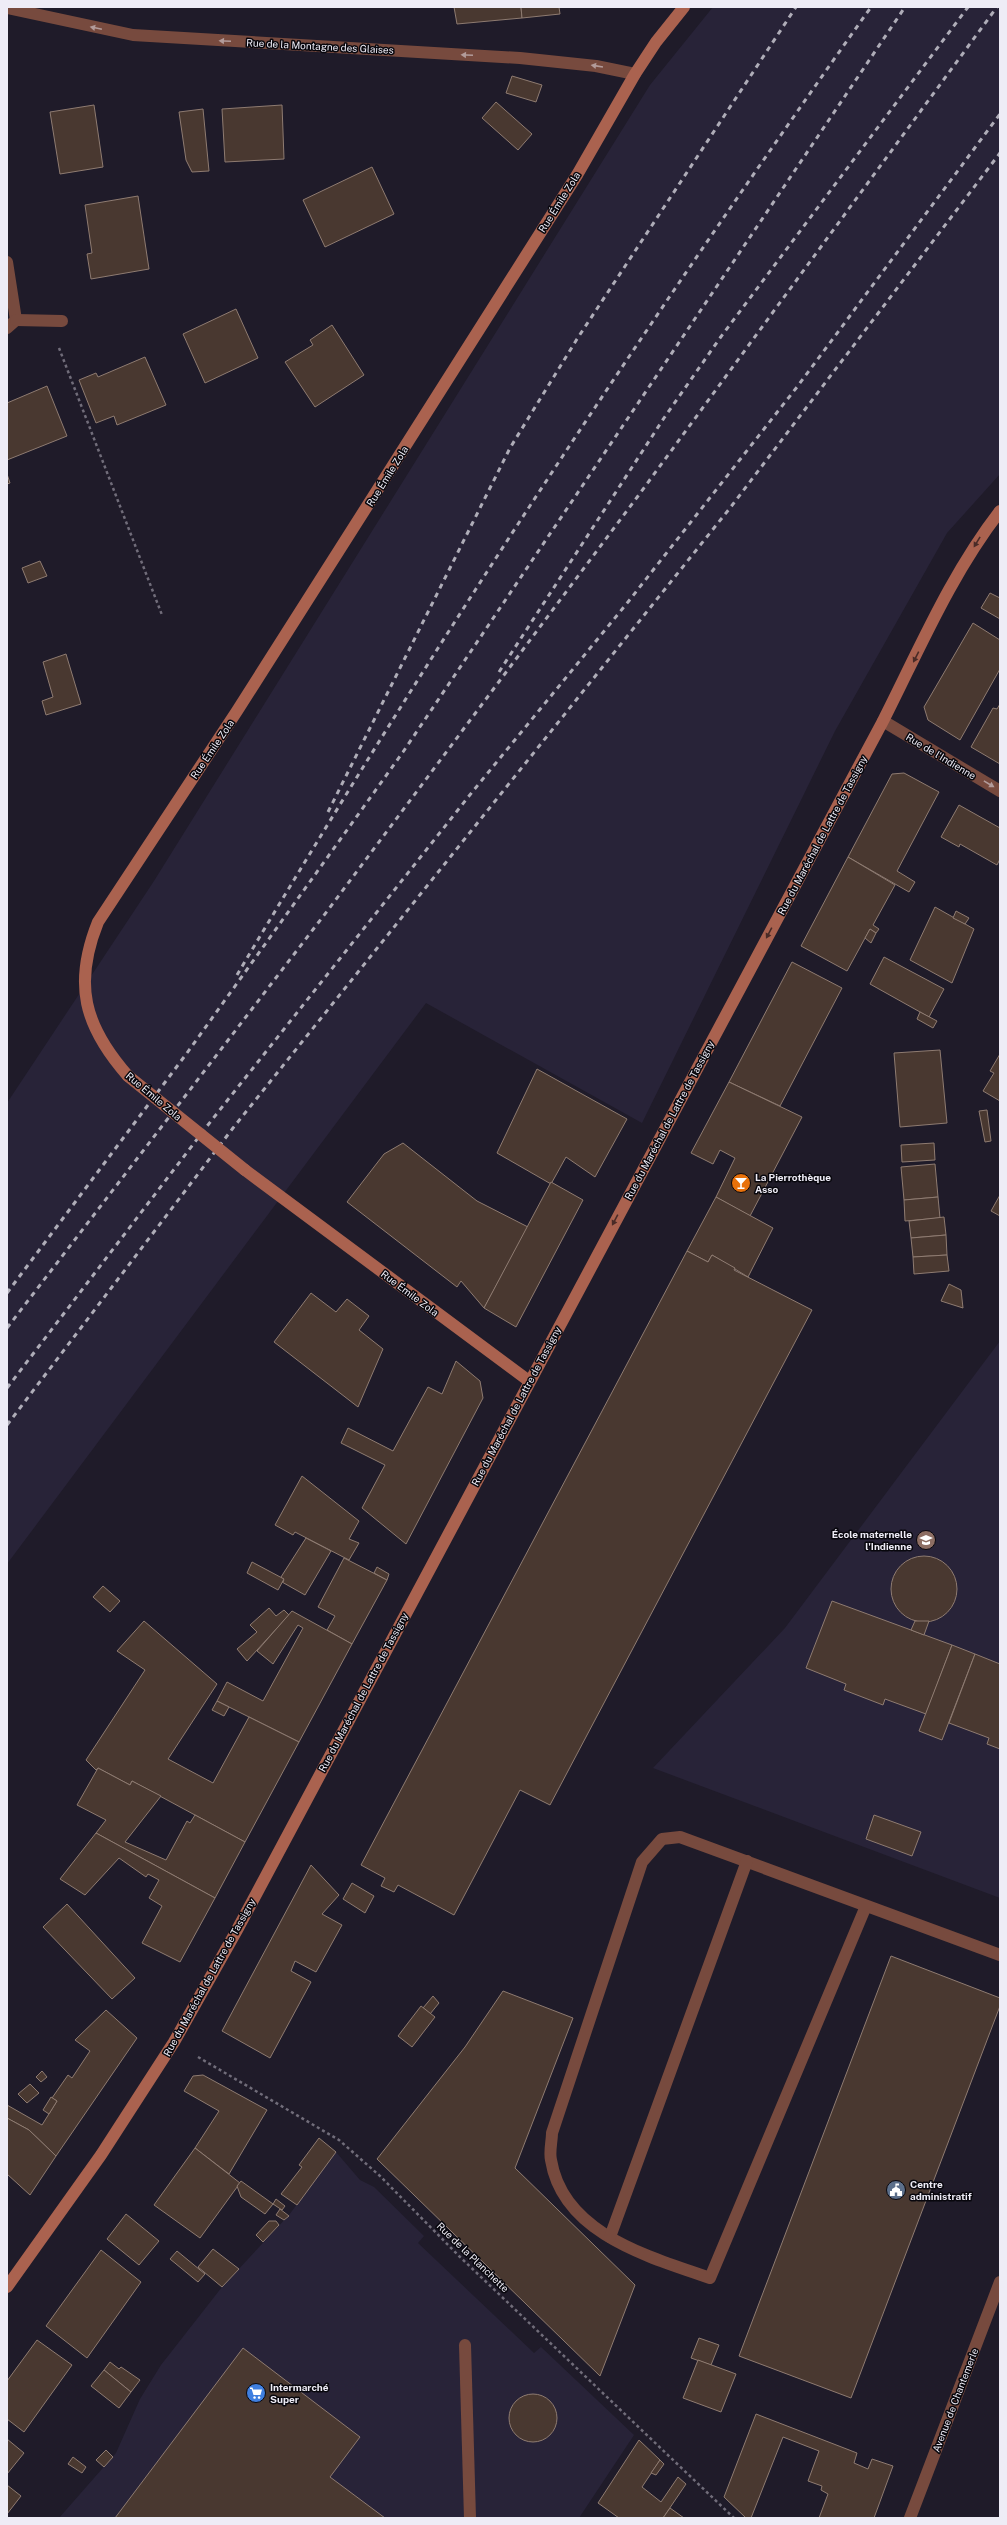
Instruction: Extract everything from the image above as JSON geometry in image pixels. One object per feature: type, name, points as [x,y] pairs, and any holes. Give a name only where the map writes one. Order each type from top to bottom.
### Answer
[{"type":"main road","name":"Rue Émile Zola","points":[[529,1381],[245,1170],[128,1076],[108,1053],[95,1030],[88,1006],[84,984],[85,961],[98,922],[238,711],[577,175],[635,74],[656,42],[684,7]]},
{"type":"main road","name":"Rue du Maréchal de Lattre de Tassigny","points":[[7,2287],[101,2155],[174,2042],[237,1930],[883,721],[958,575],[979,538],[1000,511]]},
{"type":"street","name":"Rue de la Montagne des Glaises","points":[[7,8],[133,36],[520,58],[596,66],[635,74]]},
{"type":"street","points":[[7,262],[11,324],[62,321]]},
{"type":"street","name":"Rue de l'Indienne","points":[[883,721],[1000,791]]},
{"type":"street","points":[[866,1906],[710,2278],[643,2255],[592,2227],[568,2202],[554,2174],[550,2159],[552,2133],[642,1862],[662,1839],[680,1837],[1000,1955]]},
{"type":"street","points":[[610,2237],[747,1861]]},
{"type":"street","name":"Avenue de Chantemerle","points":[[910,2518],[1000,2282]]},
{"type":"street","points":[[465,2345],[470,2518]]},
{"type":"path","points":[[56,341],[162,615]]},
{"type":"path","name":"Rue de la Planchette","points":[[174,2042],[339,2140],[380,2176],[460,2257],[734,2518]]},
{"type":"shaded area","points":[[713,7],[1000,7],[1000,474],[947,533],[835,731],[642,1123],[426,1003],[7,1564],[7,1103],[154,881],[650,85]]},
{"type":"shaded area","name":"École maternelle l'Indienne","points":[[1000,1341],[1000,1898],[653,1768],[785,1628]]},
{"type":"shaded area","points":[[336,2152],[360,2180],[374,2187],[424,2236],[418,2243],[534,2353],[541,2347],[634,2435],[579,2518],[59,2518],[116,2453],[140,2399],[161,2365],[222,2287],[289,2215]]},
{"type":"building","points":[[454,7],[521,7],[522,18],[457,24]]},
{"type":"building","points":[[521,7],[559,7],[560,14],[522,18]]},
{"type":"building","points":[[512,76],[542,85],[536,102],[506,93]]},
{"type":"building","points":[[496,102],[532,134],[518,150],[482,118]]},
{"type":"building","points":[[94,105],[103,167],[60,174],[50,112]]},
{"type":"building","points":[[282,105],[284,159],[225,162],[222,109]]},
{"type":"building","points":[[203,109],[209,171],[192,172],[186,160],[179,112]]},
{"type":"building","points":[[372,167],[394,214],[325,247],[303,200]]},
{"type":"building","points":[[138,196],[149,269],[91,279],[87,254],[92,253],[85,205]]},
{"type":"building","points":[[236,309],[258,358],[205,383],[183,334]]},
{"type":"building","points":[[332,325],[364,375],[315,407],[285,362],[313,345],[310,340]]},
{"type":"building","points":[[145,357],[166,405],[117,425],[114,416],[96,423],[79,380],[96,373],[98,377]]},
{"type":"building","points":[[47,386],[67,436],[7,460],[7,403]]},
{"type":"building","points":[[7,474],[10,483],[7,484]]},
{"type":"building","points":[[40,561],[47,576],[28,583],[22,568]]},
{"type":"building","points":[[990,593],[1000,598],[1000,619],[981,608]]},
{"type":"building","points":[[973,623],[1000,640],[1000,669],[960,740],[928,720],[924,707]]},
{"type":"building","points":[[66,654],[81,704],[46,715],[42,701],[53,697],[43,662]]},
{"type":"building","points":[[1000,704],[1000,764],[971,747],[993,708],[997,709]]},
{"type":"building","points":[[904,773],[939,792],[897,871],[915,882],[909,892],[848,857],[892,774]]},
{"type":"building","points":[[959,805],[1000,828],[1000,859],[997,865],[960,844],[959,847],[941,837]]},
{"type":"building","points":[[848,857],[895,885],[873,925],[879,929],[876,933],[870,929],[847,971],[801,946]]},
{"type":"building","points":[[935,907],[974,929],[952,983],[910,960]]},
{"type":"building","points":[[956,911],[969,918],[965,924],[953,918]]},
{"type":"building","points":[[870,929],[876,933],[871,943],[865,938]]},
{"type":"building","points":[[884,957],[944,989],[929,1017],[870,984]]},
{"type":"building","points":[[792,962],[842,988],[780,1106],[729,1082]]},
{"type":"building","points":[[920,1012],[937,1021],[933,1028],[917,1019]]},
{"type":"building","points":[[940,1050],[947,1123],[900,1127],[894,1053]]},
{"type":"building","points":[[1000,1054],[1000,1101],[983,1091],[994,1073],[990,1071]]},
{"type":"building","points":[[537,1069],[627,1119],[595,1177],[566,1157],[551,1184],[497,1153]]},
{"type":"building","points":[[729,1082],[802,1117],[750,1216],[716,1197],[735,1158],[720,1150],[713,1164],[691,1153]]},
{"type":"building","points":[[987,1110],[991,1141],[985,1142],[979,1111]]},
{"type":"building","points":[[403,1143],[477,1201],[528,1227],[484,1308],[461,1281],[457,1287],[347,1202],[384,1154]]},
{"type":"building","points":[[934,1143],[935,1160],[902,1162],[901,1145]]},
{"type":"building","points":[[935,1164],[938,1197],[904,1200],[901,1167]]},
{"type":"building","points":[[551,1182],[583,1200],[516,1327],[484,1308]]},
{"type":"building","points":[[1000,1195],[1000,1216],[991,1211]]},
{"type":"building","points":[[716,1197],[773,1228],[748,1277],[712,1255],[708,1262],[687,1251]]},
{"type":"building","points":[[938,1197],[940,1218],[905,1221],[904,1200]]},
{"type":"building","points":[[944,1217],[946,1235],[911,1238],[909,1221]]},
{"type":"building","points":[[946,1235],[947,1255],[913,1257],[911,1238]]},
{"type":"building","points":[[687,1251],[708,1262],[712,1255],[735,1268],[734,1270],[812,1310],[550,1805],[520,1790],[454,1915],[398,1885],[394,1892],[381,1886],[385,1878],[361,1865]]},
{"type":"building","points":[[947,1255],[949,1271],[914,1274],[913,1257]]},
{"type":"building","points":[[949,1284],[961,1290],[963,1308],[941,1301]]},
{"type":"building","points":[[311,1293],[336,1312],[347,1299],[369,1316],[359,1330],[383,1349],[358,1407],[274,1342]]},
{"type":"building","points":[[456,1361],[480,1381],[483,1398],[406,1544],[362,1508],[385,1465],[341,1443],[348,1428],[393,1451],[428,1387],[442,1394]]},
{"type":"building","points":[[302,1476],[359,1521],[349,1539],[359,1543],[349,1560],[295,1532],[293,1535],[275,1525]]},
{"type":"building","points":[[306,1538],[331,1551],[305,1595],[282,1582],[284,1581],[281,1577]]},
{"type":"building","points":[[924,1556],[937,1559],[947,1566],[954,1576],[957,1589],[954,1602],[947,1612],[937,1619],[924,1622],[911,1619],[901,1612],[894,1602],[891,1589],[894,1576],[901,1566],[911,1559]]},
{"type":"building","points":[[344,1558],[387,1580],[352,1644],[327,1630],[335,1616],[318,1607]]},
{"type":"building","points":[[252,1562],[284,1579],[278,1590],[247,1573]]},
{"type":"building","points":[[377,1567],[389,1574],[387,1580],[374,1573]]},
{"type":"building","points":[[103,1586],[120,1601],[110,1612],[93,1597]]},
{"type":"building","points":[[832,1601],[952,1645],[926,1714],[885,1699],[883,1705],[844,1690],[846,1684],[806,1668]]},
{"type":"building","points":[[269,1608],[276,1616],[284,1610],[289,1615],[247,1661],[237,1649],[257,1632],[250,1625]]},
{"type":"building","points":[[292,1611],[352,1644],[299,1742],[217,1701],[227,1682],[263,1701],[303,1628],[298,1625],[273,1664],[257,1651]]},
{"type":"building","points":[[144,1621],[217,1684],[168,1759],[213,1783],[249,1717],[299,1742],[245,1842],[132,1781],[130,1785],[98,1768],[96,1770],[86,1760],[145,1670],[117,1651]]},
{"type":"building","points":[[915,1621],[929,1621],[924,1635],[911,1630]]},
{"type":"building","points":[[952,1645],[975,1654],[942,1740],[919,1731]]},
{"type":"building","points":[[975,1654],[1000,1664],[1000,1749],[987,1744],[989,1738],[949,1723]]},
{"type":"building","points":[[217,1701],[229,1707],[224,1716],[212,1710]]},
{"type":"building","points":[[98,1768],[130,1785],[132,1781],[161,1796],[125,1842],[166,1860],[187,1821],[190,1823],[195,1815],[245,1842],[215,1898],[96,1833],[106,1820],[77,1805]]},
{"type":"building","points":[[874,1815],[921,1832],[912,1856],[866,1839]]},
{"type":"building","points":[[96,1833],[215,1898],[180,1962],[142,1943],[162,1906],[149,1898],[159,1880],[148,1874],[146,1877],[119,1858],[85,1895],[60,1879]]},
{"type":"building","points":[[311,1865],[339,1895],[322,1914],[342,1925],[316,1972],[295,1961],[291,1971],[311,1982],[270,2058],[222,2031]]},
{"type":"building","points":[[352,1883],[374,1896],[365,1913],[343,1899]]},
{"type":"building","points":[[67,1904],[135,1978],[112,1999],[43,1927]]},
{"type":"building","points":[[891,1956],[1000,1998],[1000,2006],[851,2398],[739,2356]]},
{"type":"building","points":[[503,1991],[573,2018],[515,2168],[635,2285],[600,2376],[377,2159],[465,2047]]},
{"type":"building","points":[[433,1996],[439,2003],[430,2014],[423,2008]]},
{"type":"building","points":[[421,2006],[435,2017],[412,2047],[398,2036]]},
{"type":"building","points":[[106,2010],[137,2038],[56,2156],[29,2130],[7,2118],[7,2105],[42,2125],[57,2101],[52,2098],[68,2075],[72,2078],[90,2051],[75,2040]]},
{"type":"building","points":[[42,2071],[47,2077],[41,2082],[36,2077]]},
{"type":"building","points":[[203,2075],[267,2110],[229,2174],[195,2148],[219,2111],[184,2091],[193,2076]]},
{"type":"building","points":[[30,2084],[39,2093],[27,2103],[18,2094]]},
{"type":"building","points":[[51,2097],[57,2101],[49,2114],[43,2110]]},
{"type":"building","points":[[7,2118],[29,2130],[56,2156],[30,2195],[7,2174]]},
{"type":"building","points":[[319,2138],[336,2152],[297,2205],[281,2194],[302,2167],[299,2165]]},
{"type":"building","points":[[195,2148],[240,2183],[200,2238],[154,2205]]},
{"type":"building","points":[[241,2181],[273,2204],[265,2214],[241,2197],[237,2186]]},
{"type":"building","points":[[276,2199],[285,2206],[282,2210],[273,2204]]},
{"type":"building","points":[[280,2209],[289,2216],[284,2220],[276,2215]]},
{"type":"building","points":[[126,2214],[159,2241],[139,2265],[107,2239]]},
{"type":"building","points":[[269,2221],[276,2221],[279,2225],[263,2242],[256,2235]]},
{"type":"building","points":[[213,2249],[239,2269],[222,2287],[198,2267]]},
{"type":"building","points":[[101,2250],[141,2282],[87,2358],[46,2326]]},
{"type":"building","points":[[177,2251],[205,2274],[198,2282],[170,2259]]},
{"type":"building","points":[[699,2338],[719,2345],[711,2365],[691,2358]]},
{"type":"building","points":[[37,2340],[72,2365],[24,2432],[7,2419],[7,2381]]},
{"type":"building","name":"Intermarché Super","points":[[243,2348],[360,2437],[330,2477],[385,2518],[115,2518]]},
{"type":"building","points":[[698,2360],[736,2374],[721,2412],[683,2398]]},
{"type":"building","points":[[110,2362],[119,2369],[121,2367],[140,2380],[131,2392],[104,2370]]},
{"type":"building","points":[[104,2370],[131,2392],[119,2408],[91,2386]]},
{"type":"building","points":[[533,2394],[542,2396],[550,2401],[555,2409],[557,2418],[555,2427],[550,2435],[542,2440],[533,2442],[524,2440],[516,2435],[511,2427],[509,2418],[511,2409],[516,2401],[524,2396]]},
{"type":"building","points":[[756,2414],[857,2453],[854,2463],[868,2469],[872,2459],[893,2466],[874,2518],[819,2518],[828,2494],[821,2490],[822,2486],[808,2481],[819,2451],[783,2437],[751,2518],[746,2518],[724,2497]]},
{"type":"building","points":[[7,2439],[24,2453],[7,2474]]},
{"type":"building","points":[[639,2440],[660,2460],[642,2487],[661,2502],[678,2477],[686,2484],[663,2518],[619,2518],[598,2503]]},
{"type":"building","points":[[106,2450],[113,2457],[104,2467],[96,2460]]},
{"type":"building","points":[[73,2457],[86,2467],[82,2473],[68,2464]]},
{"type":"building","points":[[660,2460],[664,2464],[656,2475],[651,2473]]},
{"type":"building","points":[[7,2485],[21,2496],[7,2514]]},
{"type":"building","points":[[670,2508],[684,2518],[663,2518]]},
{"type":"railway","points":[[328,812],[510,448],[577,339],[796,7]]},
{"type":"railway","points":[[237,975],[387,728],[544,485],[705,244],[871,7]]},
{"type":"railway","points":[[7,1293],[187,1053],[403,752],[905,7]]},
{"type":"railway","points":[[499,672],[664,418],[720,338],[968,7]]},
{"type":"railway","points":[[7,1328],[328,910],[638,496],[997,7]]},
{"type":"railway","points":[[7,1388],[211,1121],[473,791],[628,602],[797,387],[1000,114]]},
{"type":"railway","points":[[7,1425],[233,1128],[730,508],[1000,153]]},
{"type":"place","name":"La Pierrothèque Asso","points":[[741,1183]]},
{"type":"place","name":"École maternelle l'Indienne","points":[[926,1540]]},
{"type":"place","name":"Centre administratif","points":[[896,2190]]},
{"type":"place","name":"Intermarché Super","points":[[256,2393]]}]
